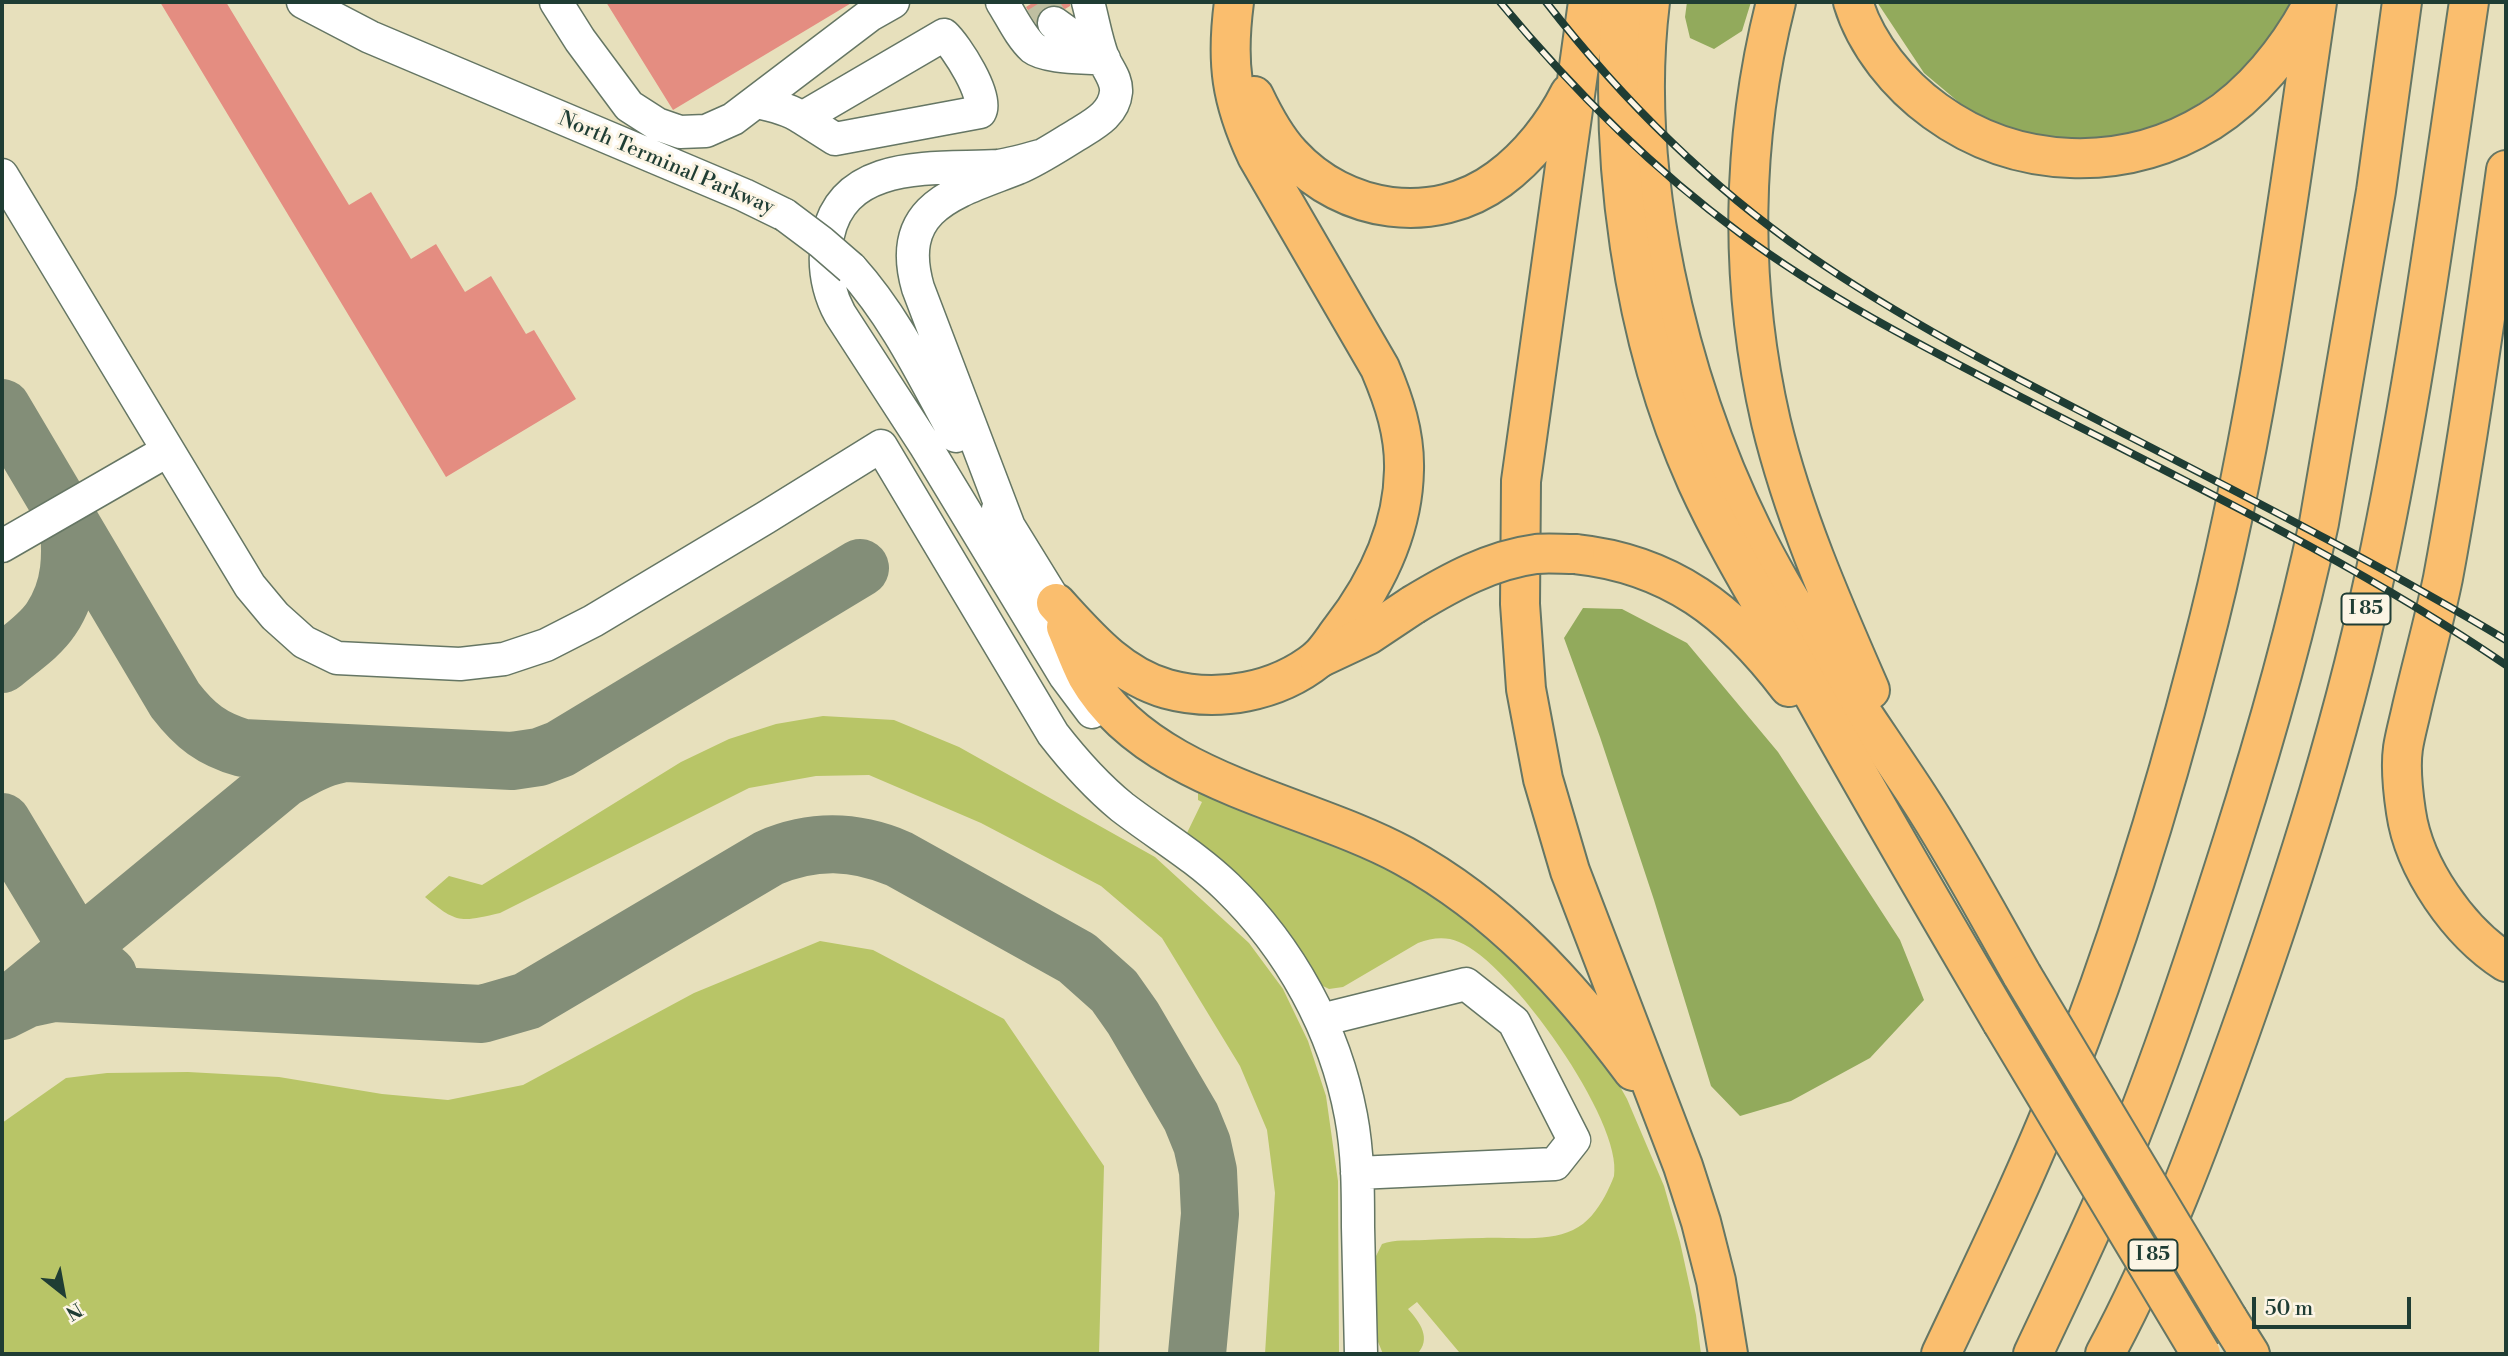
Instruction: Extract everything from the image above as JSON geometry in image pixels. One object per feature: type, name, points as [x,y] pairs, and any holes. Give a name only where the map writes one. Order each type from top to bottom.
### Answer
[{"type":"main road","points":[[1588,2],[1521,481],[1520,604],[1526,689],[1555,826],[1683,1166],[1701,1222],[1716,1281],[1728,1354]]},
{"type":"main road","points":[[1622,2],[1619,113],[1626,223],[1640,304],[1660,381],[1682,446],[1712,514],[1866,790],[2201,1354]]},
{"type":"main road","points":[[1650,2],[1645,74],[1652,198],[1674,312],[1707,422],[1728,477],[1753,533],[1778,577],[1864,717],[1919,797],[2022,975],[2250,1354]]},
{"type":"main road","points":[[1776,2],[1758,98],[1748,201],[1750,288],[1762,377],[1784,467],[1816,561],[1919,797]]},
{"type":"main road","points":[[1853,2],[1872,42],[1894,73],[1920,99],[1951,123],[1986,141],[2023,153],[2060,158],[2100,159],[2140,152],[2211,121],[2242,96],[2269,68],[2315,2]]},
{"type":"main road","points":[[1941,1354],[2022,1183],[2064,1080],[2131,888],[2175,746],[2217,588],[2250,429],[2272,303],[2315,2]]},
{"type":"main road","points":[[2033,1354],[2103,1203],[2165,1044],[2204,932],[2261,751],[2319,523],[2376,191],[2402,2]]},
{"type":"main road","name":"I 85","points":[[2105,1354],[2127,1313],[2180,1197],[2270,948],[2314,809],[2343,704],[2380,549],[2411,386],[2469,2]]},
{"type":"main road","points":[[1232,11],[1251,91],[1275,135],[1304,169],[1337,192],[1379,206],[1416,208],[1446,203],[1474,194],[1499,180],[1538,140],[1560,112],[1576,82]]},
{"type":"main road","points":[[1232,11],[1229,51],[1231,82],[1246,132],[1277,192],[1380,368],[1393,399],[1403,438],[1402,503],[1386,555],[1375,580],[1352,616],[1319,658]]},
{"type":"main road","points":[[2506,170],[2464,463],[2441,586],[2403,749],[2402,782],[2406,815],[2431,880],[2454,914],[2479,940],[2506,962]]},
{"type":"main road","points":[[1056,603],[1112,661],[1136,675],[1167,689],[1190,693],[1239,694],[1266,687],[1292,675],[1319,658],[1368,635],[1448,584],[1508,560],[1537,554],[1606,557],[1671,580],[1698,595],[1730,620],[1777,671],[1866,790]]},
{"type":"main road","points":[[1056,603],[1088,677],[1112,708],[1155,746],[1175,759],[1403,855],[1474,900],[1530,949],[1575,996],[1637,1076],[1661,1112]]},
{"type":"main road","points":[[2116,1354],[2127,1313]]},
{"type":"street","name":"North Terminal Parkway","points":[[303,2],[370,37],[744,195],[785,215],[821,242],[851,268],[896,327],[1009,527],[1056,603]]},
{"type":"street","points":[[556,2],[580,40],[629,106],[657,124],[680,132],[706,131],[733,119],[870,15],[893,2]]},
{"type":"street","points":[[1002,2],[1035,50],[1048,54],[1104,59]]},
{"type":"street","points":[[1009,527],[918,288],[912,259],[918,231],[933,208],[944,199],[963,188],[1017,168],[1040,156],[1097,123],[1113,105],[1115,80],[1104,59],[1088,2]]},
{"type":"street","points":[[1054,23],[1104,59]]},
{"type":"street","points":[[756,102],[777,106],[800,116],[835,139],[981,112],[984,107],[982,96],[952,42],[944,34],[800,116]]},
{"type":"street","points":[[800,68],[795,92],[800,116]]},
{"type":"street","points":[[1040,156],[998,166],[900,171],[884,175],[862,186],[842,205],[831,223],[826,251],[831,296],[845,323],[925,445],[1065,676],[1097,719],[1130,747],[1166,771],[1201,783],[1240,787]]},
{"type":"street","points":[[2,175],[250,586],[275,616],[304,642],[337,658],[460,664],[504,659],[546,645],[765,519],[881,446],[1054,734],[1093,781],[1122,807],[1198,861],[1248,909],[1282,951],[1321,1020],[1345,1087],[1352,1119],[1357,1173],[1361,1354]]},
{"type":"street","points":[[2,546],[167,451]]},
{"type":"street","points":[[1321,1020],[1466,984],[1514,1022],[1574,1140],[1555,1164],[1357,1173]]},
{"type":"green space","points":[[1687,2],[1751,2],[1742,31],[1714,49],[1690,38],[1685,17]]},
{"type":"green space","points":[[1877,2],[2290,2],[2284,21],[2245,72],[2176,119],[2106,145],[2053,145],[1986,125],[1924,73]]},
{"type":"green space","points":[[1583,608],[1622,609],[1687,643],[1778,752],[1900,940],[1924,1000],[1870,1058],[1791,1101],[1740,1116],[1711,1086],[1654,900],[1564,638]]},
{"type":"green space","points":[[823,716],[894,720],[959,747],[1155,857],[1249,943],[1283,989],[1308,1041],[1326,1096],[1338,1181],[1339,1354],[1265,1354],[1275,1193],[1267,1130],[1240,1066],[1162,938],[1101,886],[981,823],[869,775],[816,776],[749,788],[500,913],[460,918],[445,912],[425,897],[449,876],[482,885],[681,762],[729,739],[776,724]]},
{"type":"green space","points":[[1198,793],[1355,845],[1488,927],[1609,1067],[1627,1099],[1664,1186],[1680,1242],[1696,1315],[1701,1354],[1457,1354],[1459,1352],[1417,1302],[1408,1309],[1423,1331],[1424,1342],[1421,1348],[1417,1354],[1383,1354],[1376,1337],[1375,1258],[1382,1244],[1403,1240],[1541,1238],[1573,1230],[1592,1216],[1606,1194],[1614,1176],[1612,1151],[1601,1119],[1583,1083],[1533,1010],[1480,955],[1459,942],[1444,938],[1423,941],[1343,987],[1329,989],[1323,986],[1231,871],[1187,833],[1202,802],[1198,800]]},
{"type":"green space","points":[[820,941],[873,950],[1004,1019],[1104,1166],[1099,1354],[2,1354],[2,1123],[66,1078],[107,1073],[188,1072],[279,1077],[382,1094],[448,1100],[523,1085],[694,993]]},
{"type":"building","points":[[160,2],[226,2],[349,205],[371,192],[411,259],[436,244],[465,292],[491,276],[526,334],[534,330],[576,399],[446,477]]},
{"type":"building","points":[[606,2],[853,2],[673,110]]},
{"type":"building","points":[[1034,2],[1070,2],[1070,6],[1065,9],[1056,5],[1046,7],[1039,13],[1036,23],[1026,7]]},
{"type":"taxiway","points":[[2,408],[175,700],[205,730],[243,748],[512,761],[539,757],[560,749],[860,568]]},
{"type":"taxiway","points":[[2,664],[41,632],[58,607],[69,570],[68,519]]},
{"type":"taxiway","points":[[10,1004],[283,779],[304,767],[340,754]]},
{"type":"taxiway","points":[[2,822],[70,935],[83,953],[108,975]]},
{"type":"taxiway","points":[[2,1011],[26,999],[54,993],[482,1014],[527,1001],[769,858],[802,847],[818,845],[866,848],[899,859],[1077,958],[1114,991],[1133,1018],[1191,1117],[1202,1144],[1208,1171],[1210,1214],[1197,1354]]},
{"type":"tunnel","points":[[1041,2],[1054,23]]},
{"type":"railway","points":[[1500,2],[1555,66],[1613,126],[1675,182],[1773,257],[1910,339],[2265,522],[2388,590],[2506,665]]},
{"type":"railway","points":[[1546,2],[1604,72],[1700,168],[1769,226],[1843,278],[1958,346],[2312,532],[2506,640]]}]
